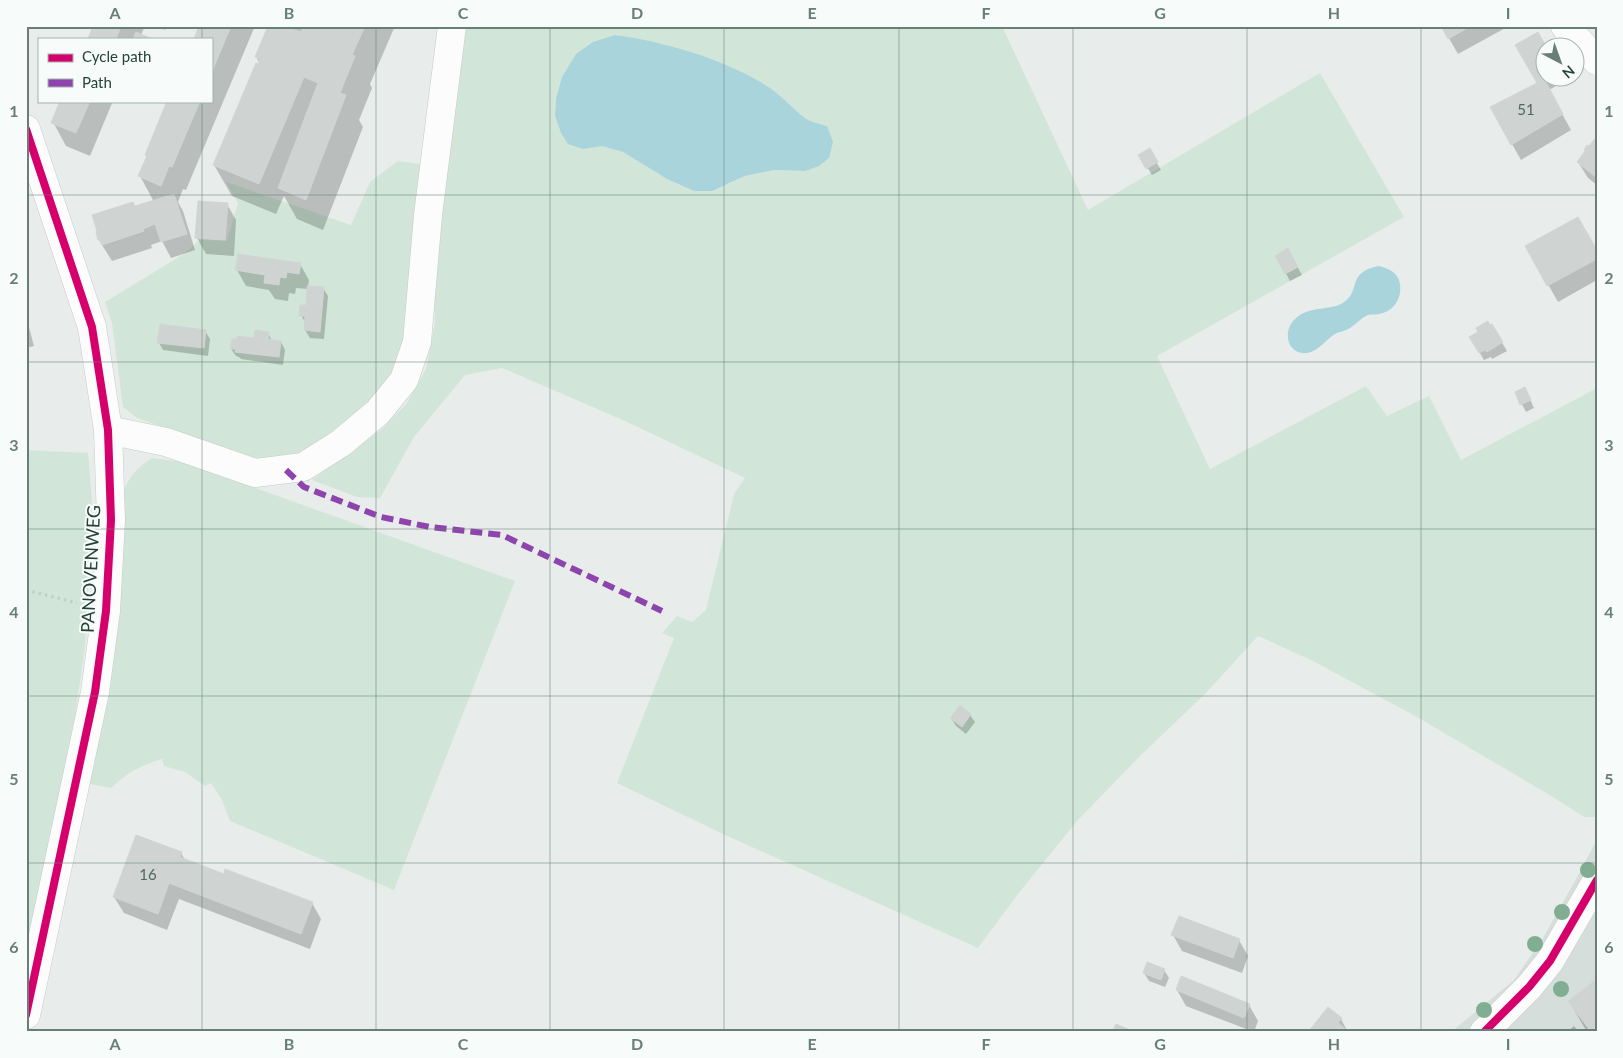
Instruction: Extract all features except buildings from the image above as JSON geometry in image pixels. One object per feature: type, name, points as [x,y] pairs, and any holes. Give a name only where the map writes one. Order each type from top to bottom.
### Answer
[{"type":"street","points":[[108,430],[166,442],[255,473],[303,467],[341,443],[378,412],[404,380],[417,342],[428,215],[452,26]]},
{"type":"street","points":[[1565,26],[1597,61]]},
{"type":"street","name":"PANOVENWEG","points":[[26,129],[92,327],[108,430],[111,520],[106,611],[95,692],[26,1015]]},
{"type":"street","points":[[1484,1032],[1530,987],[1550,961],[1597,880]]},
{"type":"path","points":[[26,590],[106,611]]},
{"type":"shaded area","points":[[1597,839],[1597,1032],[1451,1032],[1514,980],[1543,938]]},
{"type":"green space","points":[[460,26],[1002,26],[1088,210],[1320,73],[1404,217],[1157,356],[1210,469],[1366,386],[1387,416],[1429,396],[1461,460],[1597,388],[1597,817],[1584,817],[1417,717],[1313,661],[1258,636],[1205,694],[1141,755],[1077,821],[1018,894],[978,948],[725,835],[617,783],[674,638],[662,633],[677,616],[692,622],[706,610],[734,494],[745,478],[625,421],[502,368],[465,375],[414,437],[380,498],[357,497],[312,480],[383,428],[407,403],[426,369],[435,323],[433,252]],"holes":[[[615,35],[696,54],[736,69],[770,88],[805,118],[827,126],[805,171],[774,170],[745,176],[729,184],[694,191],[667,179],[623,152],[561,133],[555,116],[556,99]]]},
{"type":"green space","points":[[398,161],[421,164],[408,320],[400,359],[385,387],[365,407],[296,458],[277,461],[247,456],[137,418],[123,407],[112,323],[105,302],[182,255],[200,240],[227,241],[238,203],[226,182],[351,225],[370,182]]},
{"type":"green space","points":[[26,450],[88,453],[92,501],[85,647],[75,716],[26,950]]},
{"type":"green space","points":[[152,458],[183,462],[515,581],[394,890],[230,821],[222,800],[211,783],[205,786],[185,772],[164,766],[162,759],[135,770],[111,788],[84,783],[119,502],[131,477]]},
{"type":"water","points":[[615,35],[675,47],[716,61],[754,78],[770,88],[805,118],[827,126],[833,142],[829,158],[819,166],[805,171],[774,170],[745,176],[712,191],[694,191],[667,179],[623,152],[602,146],[583,149],[568,144],[561,133],[555,116],[556,99],[562,77],[576,54],[593,42]]},
{"type":"water","points":[[1378,266],[1392,271],[1399,280],[1400,295],[1393,307],[1384,312],[1365,317],[1349,329],[1335,334],[1311,352],[1300,353],[1291,346],[1288,336],[1291,324],[1295,319],[1308,311],[1333,307],[1344,302],[1349,298],[1355,283],[1362,273]]},
{"type":"marked path","points":[[286,470],[304,487],[381,517],[430,527],[502,535],[662,611]]},
{"type":"cycle path","points":[[26,129],[92,327],[108,430],[111,520],[106,611],[95,692],[26,1015]]},
{"type":"cycle path","points":[[1484,1032],[1529,987],[1550,961],[1597,880]]}]
